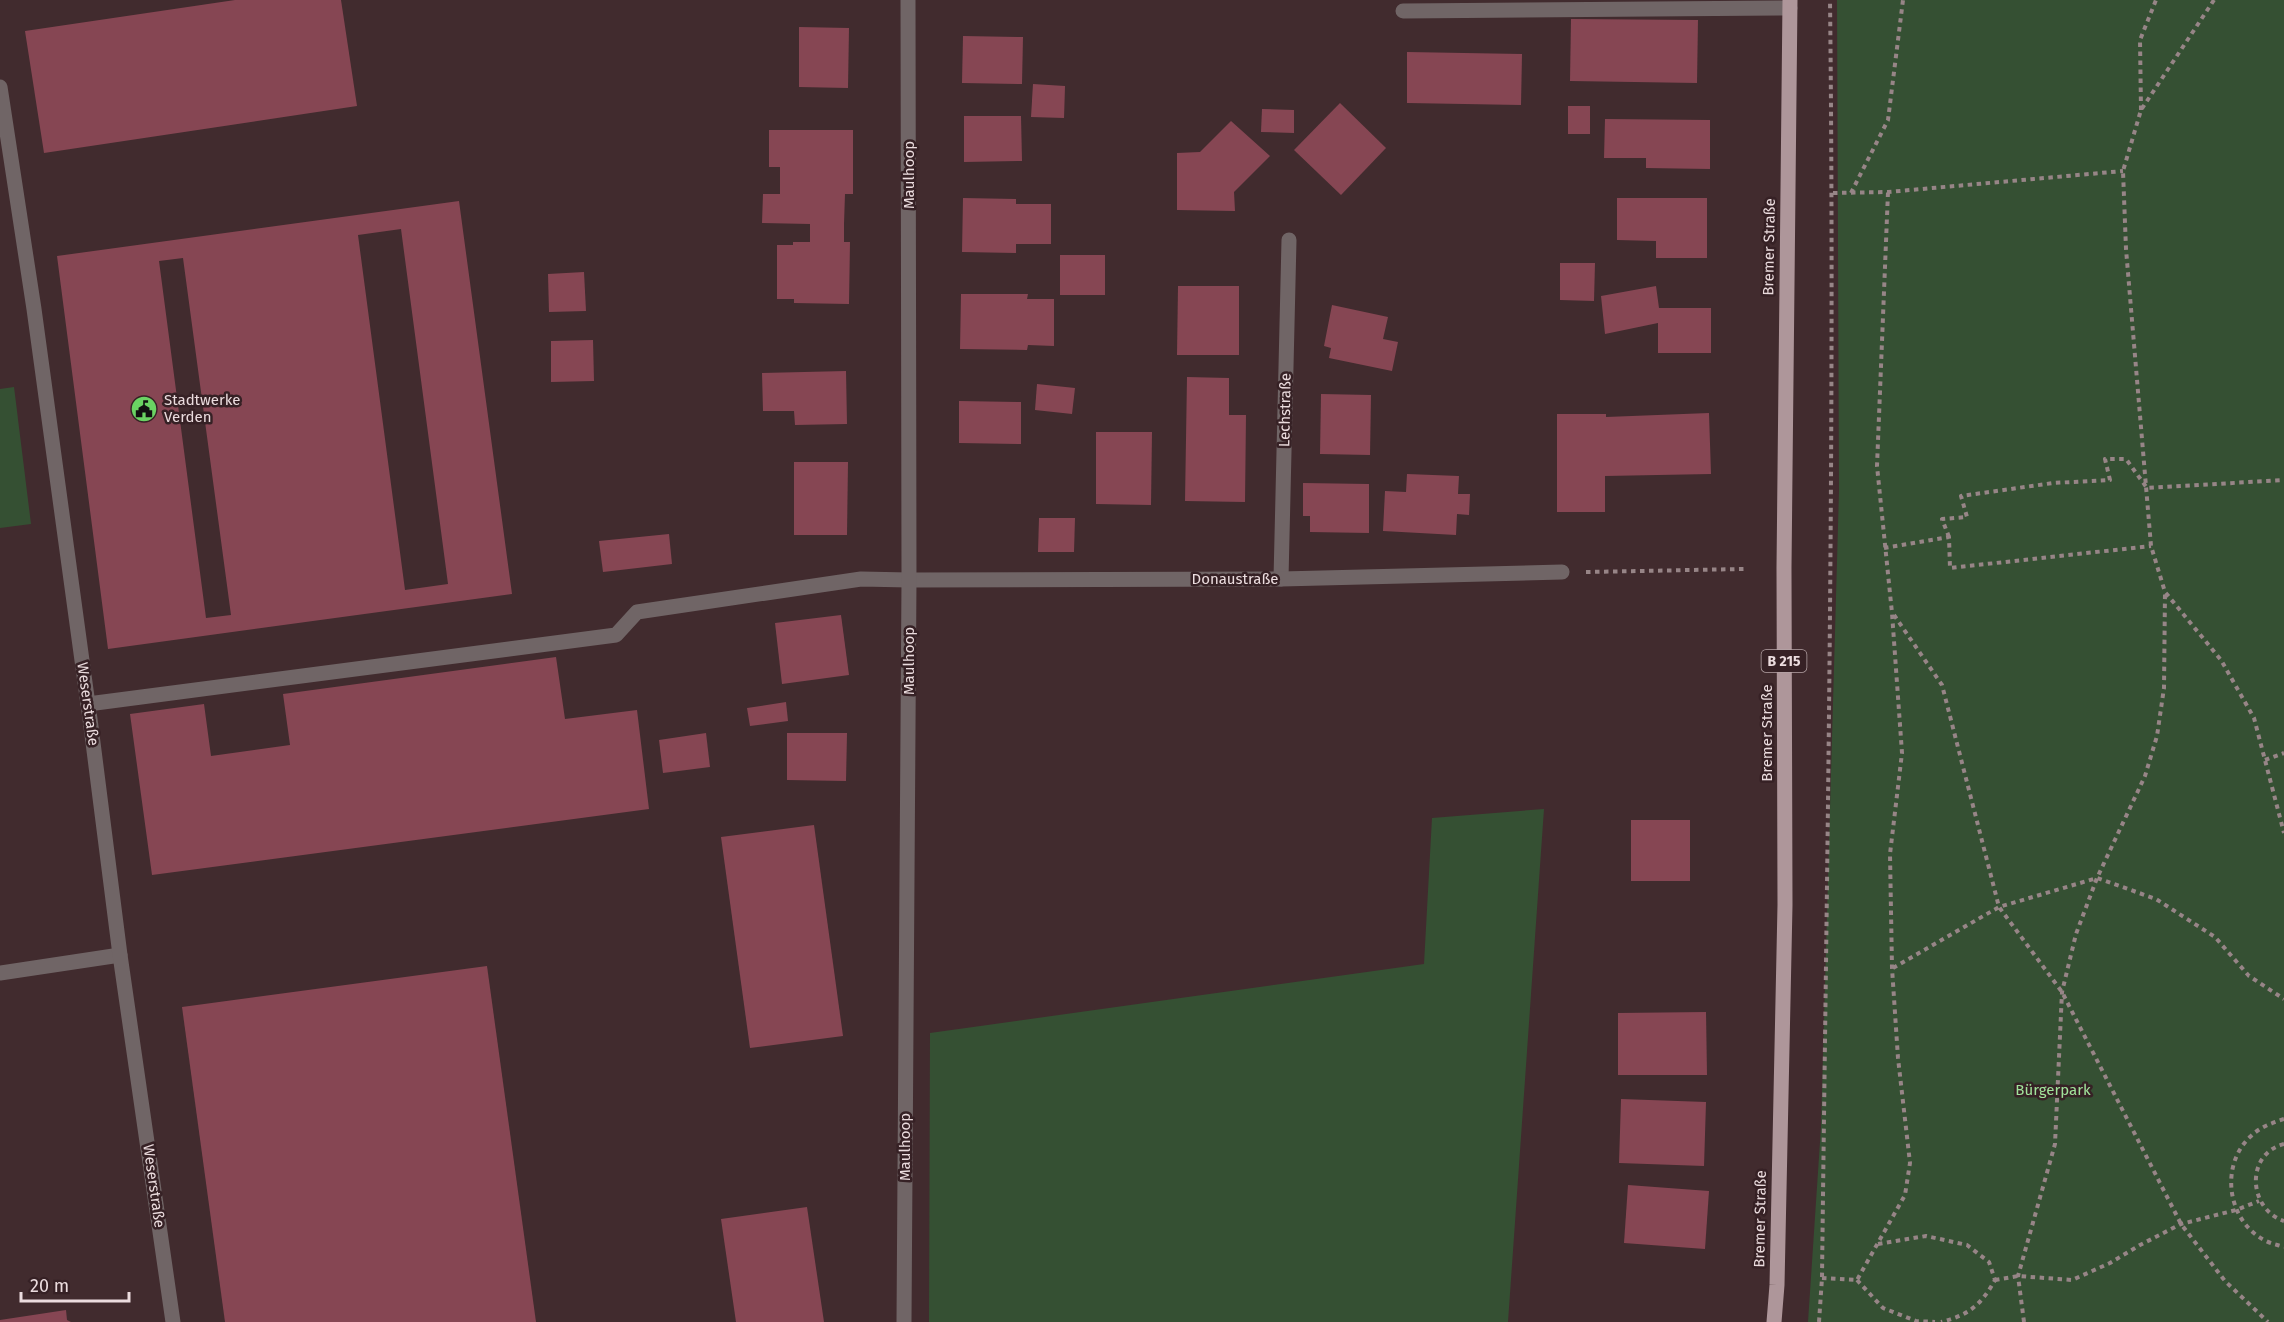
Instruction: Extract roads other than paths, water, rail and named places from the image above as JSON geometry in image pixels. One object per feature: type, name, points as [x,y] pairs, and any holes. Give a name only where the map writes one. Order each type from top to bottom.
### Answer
[{"type":"main road","name":"Bremer Straße","points":[[1774,1322],[1777,1285],[1785,905],[1784,568],[1790,4]]},
{"type":"street","name":"Maulhoop","points":[[904,1322],[909,580],[908,0]]},
{"type":"street","points":[[1403,11],[1790,4]]},
{"type":"street","name":"Weserstraße","points":[[0,87],[36,321],[120,955],[173,1322]]},
{"type":"street","name":"Lechstraße","points":[[1281,579],[1289,240]]},
{"type":"street","name":"Donaustraße","points":[[88,704],[616,635],[637,612],[861,579],[1281,579],[1562,572]]},
{"type":"street","points":[[0,973],[120,955]]},
{"type":"place","name":"Stadtwerke Verden","points":[[144,409]]},
{"type":"park label","name":"Bürgerpark","points":[[2053,1090]]}]
